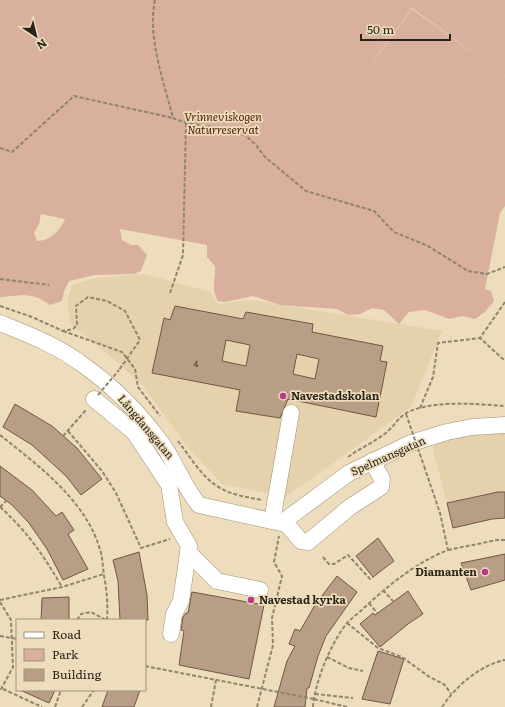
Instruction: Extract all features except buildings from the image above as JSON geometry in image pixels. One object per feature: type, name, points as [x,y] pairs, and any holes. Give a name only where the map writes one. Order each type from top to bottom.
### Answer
[{"type":"street","name":"Långdansgatan","points":[[0,323],[26,334],[78,361],[122,397],[175,462],[191,496],[199,505],[279,522]]},
{"type":"street","points":[[96,397],[134,432],[168,485],[175,522],[189,546],[181,601],[174,614],[171,634]]},
{"type":"street","points":[[291,414],[275,502],[279,522],[301,541],[308,542],[350,507],[381,487],[382,479],[372,461]]},
{"type":"street","name":"Spelmansgatan","points":[[279,522],[349,472],[411,443],[447,432],[472,427],[505,425]]},
{"type":"street","points":[[188,552],[217,582],[260,590]]},
{"type":"path","points":[[155,0],[152,13],[154,32],[162,78],[173,118]]},
{"type":"path","points":[[0,148],[12,152],[74,96],[173,118],[186,123],[233,130],[246,136],[265,156],[306,191],[374,211],[394,232],[428,246],[468,271],[487,274],[505,267]]},
{"type":"path","points":[[170,293],[183,255],[186,123]]},
{"type":"path","points":[[0,279],[48,285]]},
{"type":"path","points":[[63,331],[73,329],[77,325],[76,306],[88,297],[107,301],[124,311],[140,340],[119,370],[64,436]]},
{"type":"path","points":[[420,408],[433,377],[438,343],[480,338],[505,302]]},
{"type":"path","points":[[0,306],[122,352],[135,369],[138,387],[162,419]]},
{"type":"path","points":[[480,338],[505,361]]},
{"type":"path","points":[[343,461],[388,432],[406,414],[420,408],[470,404],[505,406]]},
{"type":"path","points":[[406,414],[440,513],[448,550]]},
{"type":"path","points":[[68,431],[102,471],[116,493],[141,548],[182,535]]},
{"type":"path","points":[[0,434],[38,465],[71,499],[88,523],[101,553],[108,607],[107,619]]},
{"type":"path","points":[[176,438],[216,486],[240,495],[275,502]]},
{"type":"path","points":[[6,501],[0,507],[20,524],[38,548],[62,587]]},
{"type":"path","points":[[257,707],[274,645],[272,618],[282,576],[274,562],[279,522]]},
{"type":"path","points":[[313,707],[319,678],[327,658],[347,623],[383,590],[409,570],[423,564],[431,557],[448,550],[497,540],[505,540]]},
{"type":"path","points":[[323,558],[329,564],[334,564],[348,555],[370,579],[373,577]]},
{"type":"path","points":[[0,691],[3,689],[13,667],[13,638],[11,620],[0,601],[62,587],[104,574]]},
{"type":"path","points":[[383,590],[393,601]]},
{"type":"path","points":[[369,603],[377,613]]},
{"type":"path","points":[[78,619],[81,614],[92,612],[105,619]]},
{"type":"path","points":[[347,623],[378,648],[402,657],[428,676],[445,685],[451,694]]},
{"type":"path","points":[[0,636],[16,639]]},
{"type":"path","points":[[327,658],[349,668],[363,671]]},
{"type":"path","points":[[442,707],[451,694],[493,662],[505,660]]},
{"type":"path","points":[[146,666],[314,699],[347,707]]},
{"type":"path","points":[[211,707],[216,680]]},
{"type":"path","points":[[3,689],[42,707]]},
{"type":"path","points":[[55,707],[61,691]]},
{"type":"path","points":[[82,707],[93,691]]},
{"type":"path","points":[[315,694],[353,698]]},
{"type":"shaded area","name":"Navestadskolan","points":[[144,274],[210,292],[218,304],[252,300],[442,331],[411,407],[286,497],[222,484],[185,444],[143,386],[114,359],[71,325],[67,302],[72,285],[95,278]]},
{"type":"shaded area","points":[[505,432],[505,492],[484,494],[447,503],[433,450],[434,442],[466,434]]},
{"type":"green space","name":"Vrinneviskogen Naturreservat","points":[[0,0],[505,0],[505,76],[505,206],[500,213],[485,289],[491,291],[494,301],[485,312],[475,319],[462,316],[449,319],[425,310],[409,312],[399,324],[384,310],[372,308],[360,314],[348,315],[337,309],[280,305],[253,296],[225,302],[218,301],[214,292],[215,266],[207,257],[207,245],[120,229],[122,240],[131,245],[138,245],[147,255],[141,271],[134,274],[95,275],[69,281],[64,291],[62,301],[50,305],[37,298],[26,295],[0,297]],"holes":[[[412,8],[505,76],[412,9],[345,100]],[[41,214],[65,219],[60,228],[54,234],[42,241],[37,241],[34,233],[39,224]]]},
{"type":"place","name":"Navestadskolan","points":[[283,396]]},
{"type":"place","name":"Diamanten","points":[[485,572]]},
{"type":"place","name":"Navestad kyrka","points":[[251,600]]}]
